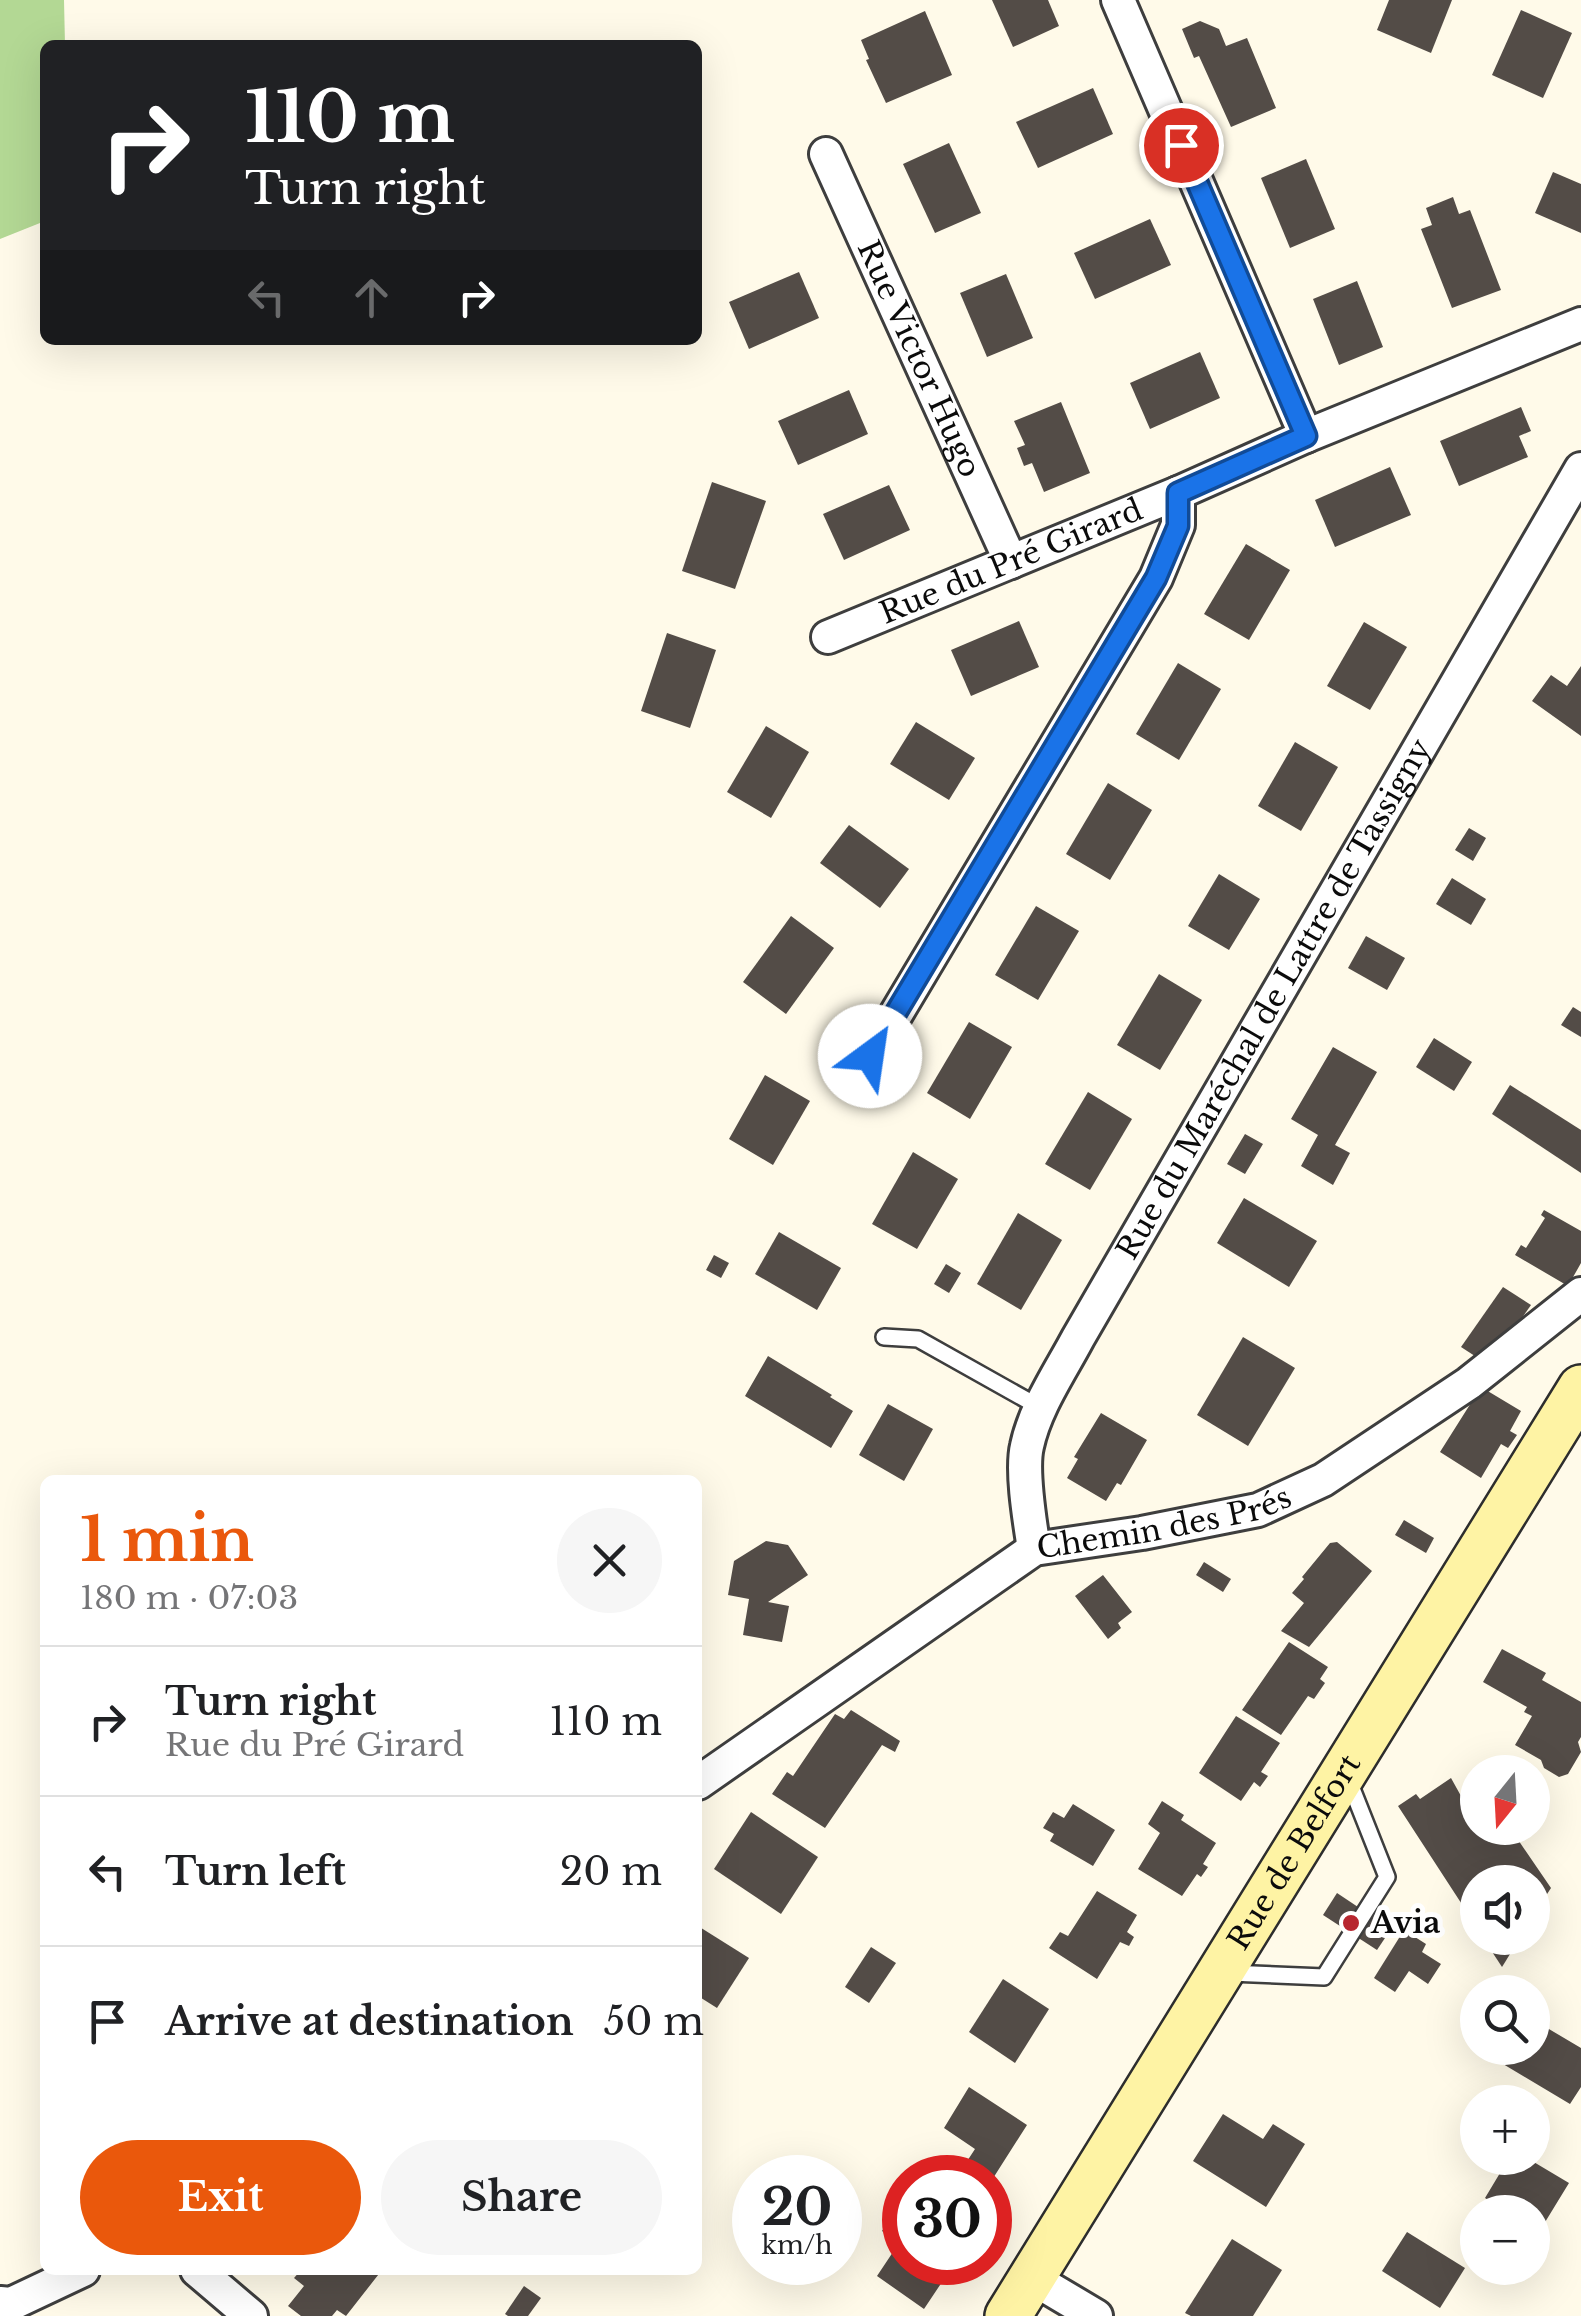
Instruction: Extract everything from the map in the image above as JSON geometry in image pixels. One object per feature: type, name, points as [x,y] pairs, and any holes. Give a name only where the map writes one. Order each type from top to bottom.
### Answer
[{"type":"main road","name":"Rue de Belfort","points":[[1020,2297],[1581,1388]]},
{"type":"street","points":[[1118,0],[1306,436]]},
{"type":"street","name":"Rue Victor Hugo","points":[[826,154],[1011,562]]},
{"type":"street","name":"Rue du Pré Girard","points":[[828,637],[1581,324]]},
{"type":"street","name":"Rue du Maréchal de Lattre de Tassigny","points":[[1034,1549],[1026,1448],[1041,1408],[1581,468]]},
{"type":"street","points":[[870,1056],[1156,578],[1178,526],[1178,493]]},
{"type":"street","name":"Chemin des Prés","points":[[702,1780],[1034,1549],[1258,1510],[1323,1480],[1453,1394],[1581,1294]]},
{"type":"street","points":[[0,2304],[12,2304],[73,2275]]},
{"type":"street","points":[[203,2275],[251,2316]]},
{"type":"street","points":[[1020,2297],[1096,2316]]},
{"type":"lane","points":[[884,1337],[918,1339],[1041,1408]]},
{"type":"lane","points":[[1220,1972],[1324,1977],[1388,1876],[1345,1770]]},
{"type":"green space","points":[[0,0],[64,0],[65,40],[40,40],[40,223],[0,239]]},
{"type":"building","points":[[992,0],[1048,0],[1059,26],[1013,47]]},
{"type":"building","points":[[1389,0],[1452,0],[1431,53],[1377,30]]},
{"type":"building","points":[[1521,10],[1572,33],[1543,98],[1492,75]]},
{"type":"building","points":[[925,11],[952,75],[886,103],[861,40]]},
{"type":"building","points":[[1200,21],[1219,29],[1226,46],[1247,38],[1276,108],[1231,127],[1199,56],[1194,58],[1182,29]]},
{"type":"building","points":[[1093,88],[1113,134],[1038,168],[1016,122]]},
{"type":"building","points":[[949,143],[981,213],[935,233],[903,164]]},
{"type":"building","points":[[1306,159],[1335,229],[1290,248],[1261,178]]},
{"type":"building","points":[[1553,172],[1581,184],[1581,233],[1535,213]]},
{"type":"building","points":[[1453,197],[1459,214],[1470,210],[1501,290],[1452,308],[1421,229],[1432,225],[1426,208]]},
{"type":"building","points":[[1150,219],[1171,265],[1095,299],[1074,253]]},
{"type":"building","points":[[799,272],[819,318],[749,349],[729,302]]},
{"type":"building","points":[[1006,274],[1033,338],[987,357],[960,293]]},
{"type":"building","points":[[1357,281],[1383,347],[1339,365],[1313,299]]},
{"type":"building","points":[[1200,352],[1220,398],[1150,429],[1130,383]]},
{"type":"building","points":[[849,390],[868,434],[798,465],[778,421]]},
{"type":"building","points":[[1061,402],[1090,473],[1044,492],[1032,463],[1024,466],[1017,448],[1025,445],[1014,421]]},
{"type":"building","points":[[1521,407],[1531,431],[1519,436],[1528,457],[1459,486],[1440,441]]},
{"type":"building","points":[[1390,467],[1411,515],[1335,547],[1315,500]]},
{"type":"building","points":[[712,482],[766,501],[735,589],[682,571]]},
{"type":"building","points":[[889,485],[910,530],[844,560],[823,514]]},
{"type":"building","points":[[1246,544],[1290,570],[1249,640],[1204,614]]},
{"type":"building","points":[[1019,621],[1039,667],[971,696],[951,650]]},
{"type":"building","points":[[1364,622],[1407,647],[1370,710],[1327,686]]},
{"type":"building","points":[[667,633],[716,650],[690,728],[641,711]]},
{"type":"building","points":[[1178,663],[1221,689],[1179,760],[1136,734]]},
{"type":"building","points":[[1581,666],[1581,736],[1532,701],[1551,675],[1567,686]]},
{"type":"building","points":[[916,722],[975,758],[949,800],[890,764]]},
{"type":"building","points":[[766,726],[809,752],[771,818],[727,792]]},
{"type":"building","points":[[1295,742],[1338,767],[1301,831],[1258,806]]},
{"type":"building","points":[[1108,783],[1152,810],[1110,880],[1066,854]]},
{"type":"building","points":[[849,825],[909,869],[880,908],[820,863]]},
{"type":"building","points":[[1469,828],[1486,838],[1473,861],[1455,850]]},
{"type":"building","points":[[1219,874],[1260,899],[1229,950],[1188,926]]},
{"type":"building","points":[[1452,878],[1486,899],[1471,925],[1436,904]]},
{"type":"building","points":[[1036,906],[1079,931],[1038,1000],[995,975]]},
{"type":"building","points":[[791,916],[834,948],[786,1014],[743,982]]},
{"type":"building","points":[[1366,936],[1405,958],[1387,990],[1348,968]]},
{"type":"building","points":[[1159,974],[1202,1000],[1160,1070],[1117,1045]]},
{"type":"building","points":[[1573,1007],[1581,1012],[1581,1037],[1561,1025]]},
{"type":"building","points":[[969,1022],[1012,1047],[970,1119],[927,1093]]},
{"type":"building","points":[[1434,1038],[1472,1062],[1454,1091],[1416,1067]]},
{"type":"building","points":[[1333,1047],[1377,1072],[1335,1145],[1350,1153],[1333,1185],[1301,1166],[1318,1135],[1291,1119]]},
{"type":"building","points":[[765,1075],[810,1101],[773,1165],[729,1139]]},
{"type":"building","points":[[1510,1085],[1581,1130],[1581,1173],[1492,1114]]},
{"type":"building","points":[[1088,1092],[1132,1119],[1090,1190],[1045,1164]]},
{"type":"building","points":[[1245,1134],[1263,1144],[1245,1174],[1227,1164]]},
{"type":"building","points":[[913,1152],[958,1179],[917,1249],[872,1224]]},
{"type":"building","points":[[1244,1198],[1317,1241],[1289,1287],[1217,1243]]},
{"type":"building","points":[[1544,1210],[1581,1231],[1581,1263],[1568,1286],[1515,1255],[1521,1245],[1526,1248],[1545,1218],[1541,1215]]},
{"type":"building","points":[[1018,1213],[1062,1240],[1021,1310],[977,1284]]},
{"type":"building","points":[[779,1232],[841,1268],[817,1310],[755,1274]]},
{"type":"building","points":[[714,1255],[729,1263],[721,1278],[706,1270]]},
{"type":"building","points":[[946,1264],[961,1273],[949,1293],[934,1284]]},
{"type":"building","points":[[1503,1287],[1531,1305],[1503,1345],[1481,1360],[1461,1347]]},
{"type":"building","points":[[1243,1337],[1295,1368],[1248,1446],[1197,1415]]},
{"type":"building","points":[[768,1356],[853,1411],[831,1448],[745,1396]]},
{"type":"building","points":[[1481,1387],[1521,1411],[1510,1431],[1517,1435],[1508,1448],[1501,1444],[1481,1478],[1440,1452]]},
{"type":"building","points":[[888,1404],[933,1429],[904,1481],[859,1455]]},
{"type":"building","points":[[1101,1413],[1147,1440],[1121,1485],[1117,1483],[1106,1501],[1067,1478],[1078,1459],[1074,1457]]},
{"type":"building","points":[[1404,1520],[1434,1538],[1426,1553],[1395,1535]]},
{"type":"building","points":[[766,1541],[788,1545],[808,1575],[768,1602],[789,1606],[782,1642],[743,1635],[749,1599],[728,1595],[734,1561]]},
{"type":"building","points":[[1337,1542],[1372,1571],[1309,1647],[1281,1631],[1304,1603],[1292,1593],[1302,1577],[1330,1543]]},
{"type":"building","points":[[1204,1562],[1231,1579],[1223,1592],[1196,1575]]},
{"type":"building","points":[[1103,1575],[1132,1612],[1118,1623],[1121,1628],[1108,1639],[1075,1596]]},
{"type":"building","points":[[1289,1642],[1328,1667],[1320,1679],[1325,1683],[1314,1699],[1308,1696],[1281,1735],[1242,1710]]},
{"type":"building","points":[[1502,1649],[1546,1673],[1542,1680],[1581,1702],[1581,1752],[1568,1774],[1559,1777],[1550,1772],[1550,1755],[1532,1755],[1515,1745],[1532,1716],[1524,1712],[1527,1707],[1483,1682]]},
{"type":"building","points":[[851,1710],[900,1741],[895,1752],[882,1745],[825,1828],[772,1794],[787,1772],[793,1776],[835,1714],[844,1719]]},
{"type":"building","points":[[1236,1716],[1280,1743],[1261,1772],[1268,1776],[1260,1787],[1254,1782],[1241,1801],[1199,1773]]},
{"type":"building","points":[[1451,1778],[1460,1794],[1460,1845],[1522,1845],[1535,1865],[1460,1865],[1460,1901],[1398,1806],[1416,1794],[1420,1799]]},
{"type":"building","points":[[1162,1801],[1184,1815],[1181,1820],[1216,1843],[1203,1864],[1208,1867],[1201,1877],[1197,1874],[1182,1896],[1138,1869],[1160,1833],[1148,1824]]},
{"type":"building","points":[[1073,1804],[1115,1830],[1093,1866],[1050,1841],[1054,1834],[1043,1828],[1053,1812],[1064,1818]]},
{"type":"building","points":[[751,1812],[818,1857],[781,1914],[714,1869]]},
{"type":"building","points":[[1097,1891],[1137,1915],[1127,1932],[1134,1937],[1129,1946],[1120,1942],[1097,1979],[1049,1948],[1060,1932],[1068,1936]]},
{"type":"building","points":[[1337,1893],[1391,1929],[1377,1950],[1323,1915]]},
{"type":"building","points":[[702,1929],[749,1958],[717,2008],[702,1999]]},
{"type":"building","points":[[1404,1930],[1426,1944],[1422,1952],[1441,1964],[1428,1984],[1409,1971],[1395,1992],[1374,1978]]},
{"type":"building","points":[[871,1947],[896,1963],[869,2003],[845,1987]]},
{"type":"building","points":[[1494,1955],[1509,1955],[1502,1967]]},
{"type":"building","points":[[1003,1979],[1049,2009],[1015,2063],[969,2032]]},
{"type":"building","points":[[1550,2030],[1581,2048],[1581,2087],[1570,2104],[1550,2092],[1550,2085],[1538,2085],[1505,2065],[1550,2065]]},
{"type":"building","points":[[969,2087],[1027,2125],[1008,2155],[971,2155],[975,2149],[944,2128]]},
{"type":"building","points":[[1223,2114],[1263,2139],[1273,2124],[1305,2144],[1266,2207],[1193,2161]]},
{"type":"building","points":[[1550,2172],[1569,2183],[1550,2214],[1550,2195],[1487,2195],[1499,2175],[1550,2175]]},
{"type":"building","points":[[1407,2232],[1460,2265],[1460,2276],[1440,2308],[1382,2271]]},
{"type":"building","points":[[1232,2239],[1282,2270],[1253,2316],[1185,2313]]},
{"type":"building","points":[[378,2275],[346,2316],[337,2310],[332,2316],[301,2316],[288,2306],[304,2286],[294,2278]]},
{"type":"building","points":[[890,2285],[940,2285],[924,2309]]},
{"type":"building","points":[[524,2286],[541,2298],[528,2316],[508,2316],[505,2314]]},
{"type":"place","name":"Avia","points":[[1351,1923]]},
{"type":"route","points":[[870,1056],[1156,578],[1178,526],[1178,493],[1306,436],[1181,145]]}]
